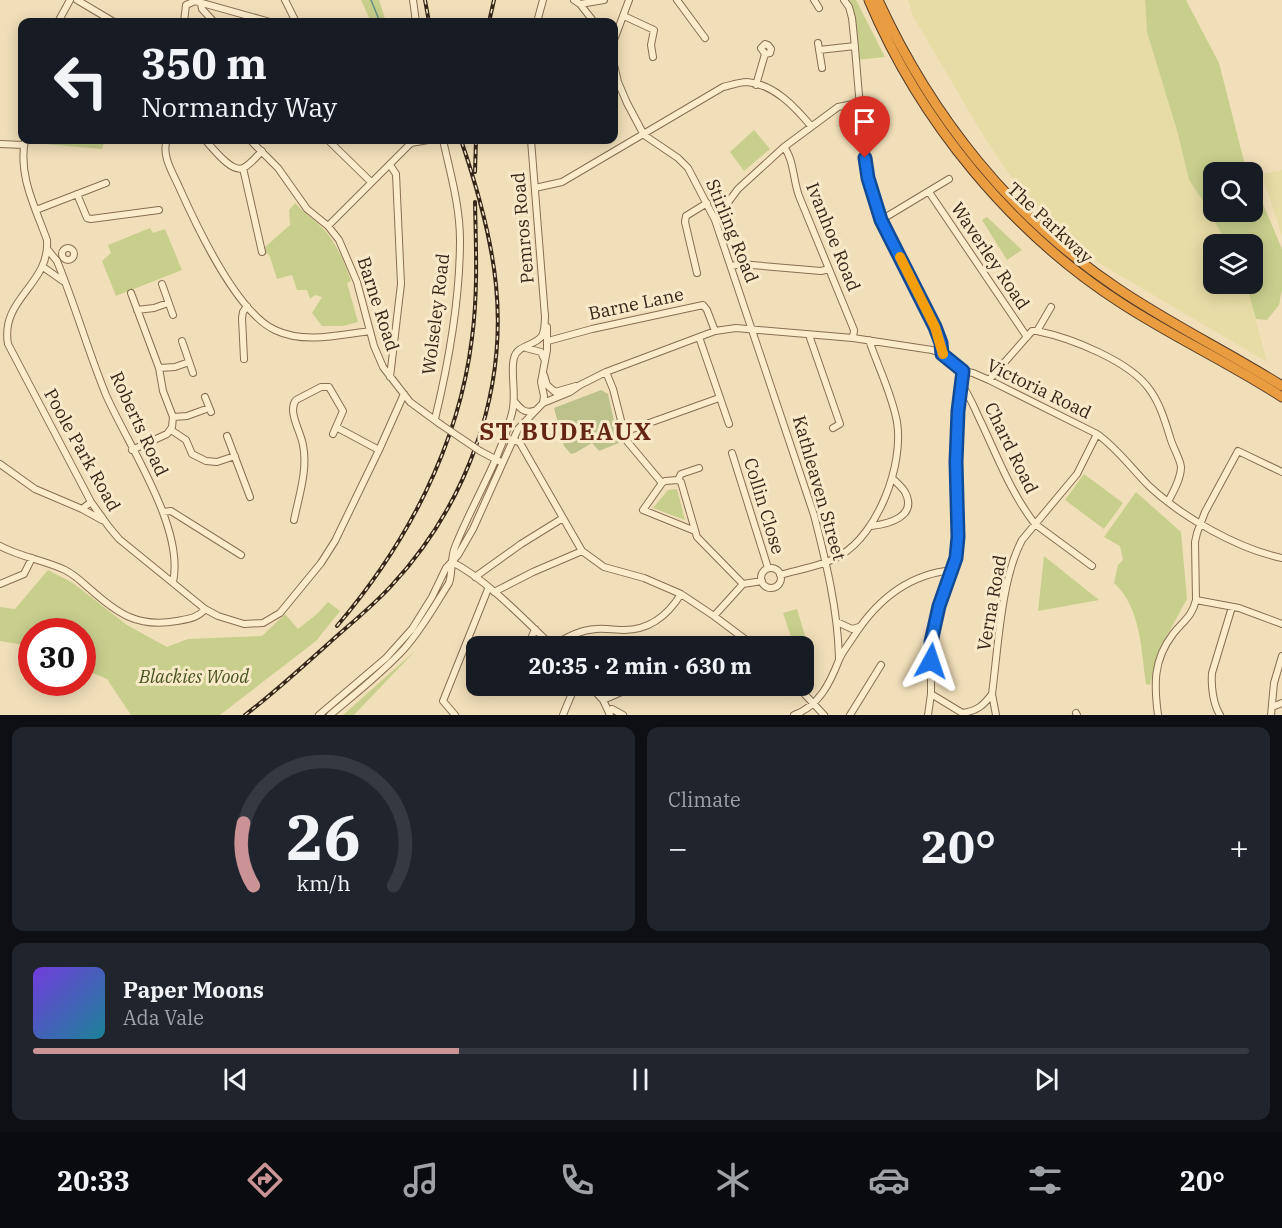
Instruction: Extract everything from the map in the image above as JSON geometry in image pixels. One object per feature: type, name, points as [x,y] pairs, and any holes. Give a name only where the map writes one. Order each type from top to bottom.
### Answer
[{"type":"highway","name":"The Parkway","points":[[869,0],[901,67],[927,109],[990,190],[1031,231],[1068,266],[1121,304],[1255,379],[1282,397]]},
{"type":"highway","name":"The Parkway","points":[[878,0],[905,55],[936,107],[978,163],[1035,223],[1070,254],[1117,289],[1282,386]]},
{"type":"street","points":[[60,18],[70,0]]},
{"type":"street","points":[[77,0],[107,18]]},
{"type":"street","points":[[285,0],[294,18]]},
{"type":"street","points":[[413,0],[415,18]]},
{"type":"street","points":[[538,18],[543,0]]},
{"type":"street","points":[[577,2],[604,0]]},
{"type":"street","points":[[618,30],[629,0]]},
{"type":"street","points":[[677,0],[705,38]]},
{"type":"street","points":[[814,0],[819,8]]},
{"type":"street","points":[[844,0],[852,18],[860,99],[858,103],[868,178],[881,220],[935,327],[942,354]]},
{"type":"street","points":[[184,18],[186,5],[195,1],[255,18]]},
{"type":"street","points":[[577,2],[591,18]]},
{"type":"street","points":[[201,4],[202,9],[210,18]]},
{"type":"street","points":[[624,16],[654,30],[651,45],[653,57]]},
{"type":"street","points":[[822,68],[819,47],[855,46]]},
{"type":"street","points":[[756,84],[765,54]]},
{"type":"street","name":"Stirling Road","points":[[618,78],[622,92],[644,135],[678,158],[688,168],[707,203],[732,266],[752,329]]},
{"type":"street","points":[[535,188],[562,182],[723,87],[747,82],[767,88],[791,104],[811,126]]},
{"type":"street","points":[[715,220],[738,189],[784,147],[838,107],[858,103]]},
{"type":"street","points":[[0,144],[18,142]]},
{"type":"street","points":[[3,329],[15,304],[43,267],[48,250],[47,240],[25,180],[22,161],[24,144]]},
{"type":"street","points":[[166,144],[165,154],[195,225],[227,279],[247,306],[270,327],[290,335],[318,337],[370,331]]},
{"type":"street","points":[[209,144],[228,164],[237,168],[243,168],[262,151]]},
{"type":"street","name":"Barne Road","points":[[254,144],[278,168],[307,209],[328,226],[339,240],[357,282],[380,361],[404,394],[438,422]]},
{"type":"street","points":[[332,144],[371,182]]},
{"type":"street","points":[[328,226],[390,165],[407,144]]},
{"type":"street","name":"Wolseley Road","points":[[438,422],[451,344],[460,239],[454,188],[444,144]]},
{"type":"street","name":"Pemros Road","points":[[531,144],[548,341],[541,382],[543,403]]},
{"type":"street","name":"Ivanhoe Road","points":[[784,147],[789,154],[794,183],[854,330],[853,339]]},
{"type":"street","points":[[390,165],[396,174],[401,290],[390,377]]},
{"type":"street","points":[[243,168],[262,252]]},
{"type":"street","points":[[881,220],[949,179]]},
{"type":"street","points":[[36,210],[106,183]]},
{"type":"street","name":"Waverley Road","points":[[929,192],[1027,337]]},
{"type":"street","points":[[77,194],[87,218],[91,219],[159,210]]},
{"type":"street","points":[[698,269],[685,222],[686,216],[707,203]]},
{"type":"street","name":"Roberts Road","points":[[48,250],[54,256],[62,273],[105,392],[163,512],[173,555],[175,572],[173,582]]},
{"type":"street","name":"Roberts Road","points":[[62,273],[66,260]]},
{"type":"street","points":[[732,266],[740,264],[821,271],[829,269]]},
{"type":"street","points":[[43,267],[64,282]]},
{"type":"street","points":[[162,284],[173,315]]},
{"type":"street","points":[[131,293],[159,368],[163,392],[173,417],[171,430],[167,434],[132,450]]},
{"type":"street","points":[[137,310],[168,303]]},
{"type":"street","name":"Barne Lane","points":[[548,341],[703,305],[715,331]]},
{"type":"street","points":[[244,359],[240,352],[242,318],[247,306]]},
{"type":"street","points":[[1037,331],[1051,307]]},
{"type":"street","name":"Pemros Road","points":[[514,400],[514,357],[522,348],[540,338],[544,330],[545,314]]},
{"type":"street","name":"Victoria Road","points":[[536,410],[543,403],[570,392],[606,372],[715,331],[736,328],[752,329],[904,344],[942,354],[963,371],[989,380],[1096,434],[1168,502],[1200,524],[1264,554],[1282,558]]},
{"type":"street","name":"Poole Park Road","points":[[3,329],[8,344],[91,502],[119,539],[205,609],[232,621],[254,625],[264,623],[280,613],[321,564],[335,541],[404,394]]},
{"type":"street","name":"Kathleaven Street","points":[[752,329],[814,515],[826,562],[837,622],[839,659]]},
{"type":"street","points":[[989,380],[1032,331],[1074,343],[1114,360],[1139,378],[1149,388],[1159,404],[1173,450],[1181,465],[1168,502]]},
{"type":"street","points":[[809,335],[840,424],[834,428]]},
{"type":"street","points":[[699,337],[729,424]]},
{"type":"street","points":[[780,575],[826,562],[849,550],[871,526],[892,478],[897,423],[869,340]]},
{"type":"street","points":[[182,341],[193,373]]},
{"type":"street","points":[[522,348],[537,349],[545,361]]},
{"type":"street","points":[[159,368],[175,367],[189,362]]},
{"type":"street","name":"Victoria Road","points":[[544,370],[547,385],[555,392],[580,385]]},
{"type":"street","points":[[928,715],[931,694],[931,642],[939,606],[953,570],[958,537],[956,462],[958,411],[963,371]]},
{"type":"street","points":[[606,372],[613,388],[626,440],[662,483]]},
{"type":"street","points":[[294,520],[305,459],[293,403],[308,393],[327,386],[343,411],[333,434]]},
{"type":"street","name":"Chard Road","points":[[962,386],[987,434],[1008,482],[1035,524],[1092,566]]},
{"type":"street","points":[[173,417],[210,410],[205,397]]},
{"type":"street","points":[[624,432],[719,398]]},
{"type":"street","points":[[514,400],[523,411],[528,413],[536,410]]},
{"type":"street","points":[[319,715],[386,658],[401,643],[423,612],[446,568],[473,529],[499,461],[514,400]]},
{"type":"street","points":[[499,461],[520,426],[536,410]]},
{"type":"street","points":[[438,422],[480,451],[499,461]]},
{"type":"street","points":[[336,427],[379,450]]},
{"type":"street","points":[[171,430],[186,440],[192,454],[206,461],[217,462],[235,456]]},
{"type":"street","name":"Verna Road","points":[[996,715],[992,694],[1007,585],[1016,551],[1022,540],[1077,474],[1096,434]]},
{"type":"street","points":[[227,436],[250,497]]},
{"type":"street","points":[[513,439],[520,443],[582,550],[604,567],[644,578],[681,594],[741,636]]},
{"type":"street","points":[[1158,715],[1155,695],[1157,665],[1172,635],[1191,614],[1196,600],[1195,542],[1200,524],[1238,451],[1282,471]]},
{"type":"street","name":"Collin Close","points":[[732,453],[768,568]]},
{"type":"street","points":[[0,464],[34,489],[104,521]]},
{"type":"street","points":[[678,480],[681,474],[699,468]]},
{"type":"street","points":[[871,526],[891,523],[904,514],[905,491],[892,478]]},
{"type":"street","points":[[678,480],[662,483],[644,507],[644,512],[695,531]]},
{"type":"street","points":[[678,480],[681,482],[697,537],[743,584]]},
{"type":"street","points":[[82,509],[91,502]]},
{"type":"street","points":[[163,512],[171,511],[242,555]]},
{"type":"street","points":[[475,577],[520,544],[563,518]]},
{"type":"street","points":[[0,546],[47,562],[72,574],[118,612],[136,620],[154,623],[172,622],[201,614],[205,609]]},
{"type":"street","points":[[455,715],[443,701],[491,590],[582,550]]},
{"type":"street","points":[[0,584],[24,574],[32,558]]},
{"type":"street","points":[[452,562],[464,568],[491,590],[541,636]]},
{"type":"street","points":[[330,715],[392,662],[418,631],[449,583],[452,562]]},
{"type":"street","points":[[768,568],[774,568],[780,575],[780,582],[772,587],[766,586],[762,581],[762,575],[768,568]]},
{"type":"street","points":[[794,715],[805,711],[830,684],[839,659],[859,627],[881,601],[897,589],[926,574],[953,570]]},
{"type":"street","points":[[714,615],[743,584],[762,581]]},
{"type":"street","points":[[572,636],[600,629],[634,630],[645,626],[666,614],[681,594]]},
{"type":"street","points":[[1196,600],[1232,607],[1282,624]]},
{"type":"street","points":[[1220,715],[1213,691],[1212,673],[1232,607]]},
{"type":"street","points":[[837,622],[852,629],[859,627]]},
{"type":"street","points":[[532,636],[534,629]]},
{"type":"street","points":[[1271,715],[1274,683],[1282,656]]},
{"type":"street","points":[[850,715],[881,665]]},
{"type":"street","points":[[931,694],[965,714],[983,706],[992,694]]},
{"type":"street","points":[[562,715],[571,696]]},
{"type":"street","points":[[599,696],[609,713],[612,709],[623,715]]},
{"type":"street","points":[[603,700],[612,696]]},
{"type":"street","points":[[807,696],[824,715]]},
{"type":"street","points":[[1272,707],[1282,703]]},
{"type":"shaded area","points":[[908,0],[1145,0],[1147,32],[1178,134],[1189,180],[1203,201],[1203,222],[1215,222],[1222,234],[1203,234],[1203,294],[1249,294],[1267,362],[1099,263],[1037,205],[1009,174],[986,140],[913,16]]},
{"type":"shaded area","points":[[1282,170],[1282,236],[1263,177],[1263,174]]},
{"type":"green space","points":[[361,0],[379,0],[385,18],[369,18]]},
{"type":"green space","points":[[844,0],[856,0],[885,57],[856,60],[852,18]]},
{"type":"green space","points":[[1145,0],[1186,0],[1219,63],[1244,162],[1203,162],[1203,201],[1189,180],[1178,134],[1147,32]]},
{"type":"green space","points":[[754,130],[770,149],[744,171],[730,152]]},
{"type":"green space","points":[[44,144],[104,144],[102,149]]},
{"type":"green space","points":[[295,203],[323,229],[338,250],[351,281],[347,283],[358,322],[343,326],[322,326],[312,313],[322,297],[315,295],[310,299],[307,290],[297,290],[292,275],[277,279],[269,254],[265,254],[264,248],[290,225],[289,210]]},
{"type":"green space","points":[[1263,204],[1282,249],[1282,290],[1279,305],[1267,320],[1256,319],[1249,294],[1263,294],[1263,234],[1222,234],[1215,222],[1263,222]]},
{"type":"green space","points":[[987,217],[1022,250],[1007,260],[982,220]]},
{"type":"green space","points":[[150,228],[153,233],[165,229],[182,270],[116,296],[102,261],[111,253],[108,245]]},
{"type":"green space","points":[[601,390],[608,394],[619,443],[599,451],[592,443],[571,454],[564,446],[554,408]]},
{"type":"green space","points":[[1084,474],[1123,503],[1104,529],[1065,500]]},
{"type":"green space","points":[[677,489],[685,520],[653,508],[668,490]]},
{"type":"green space","points":[[1136,492],[1181,532],[1187,599],[1159,650],[1150,685],[1146,684],[1135,617],[1130,604],[1114,583],[1118,565],[1123,560],[1120,546],[1104,537]]},
{"type":"green space","points":[[1044,556],[1099,600],[1038,611]]},
{"type":"green space","name":"Blackies Wood","points":[[48,570],[73,583],[127,625],[167,647],[188,639],[262,636],[285,614],[298,629],[328,602],[340,611],[316,641],[220,715],[131,715],[107,679],[96,674],[96,618],[18,618],[18,644],[0,641],[0,607],[15,609]]},
{"type":"green space","points":[[797,609],[805,636],[791,636],[783,613]]},
{"type":"green space","points":[[416,650],[354,715],[343,715]]},
{"type":"waterway","points":[[371,0],[378,18]]},
{"type":"railway","points":[[425,0],[428,18]]},
{"type":"railway","points":[[490,18],[494,0]]},
{"type":"railway","points":[[245,715],[298,671],[392,585],[418,554],[441,520],[476,446],[495,367],[498,326],[491,248],[483,211],[462,144]]},
{"type":"railway","points":[[475,172],[476,144]]},
{"type":"railway","points":[[337,626],[362,595],[407,528],[426,492],[455,417],[465,378],[474,321],[475,202]]},
{"type":"slow traffic","points":[[900,257],[935,327],[943,354]]},
{"type":"district","name":"ST BUDEAUX","points":[[566,432]]},
{"type":"route","points":[[865,158],[868,178],[881,220],[935,327],[942,354],[963,371],[958,411],[956,462],[958,537],[956,558],[948,586],[939,606],[931,642],[931,661]]}]
